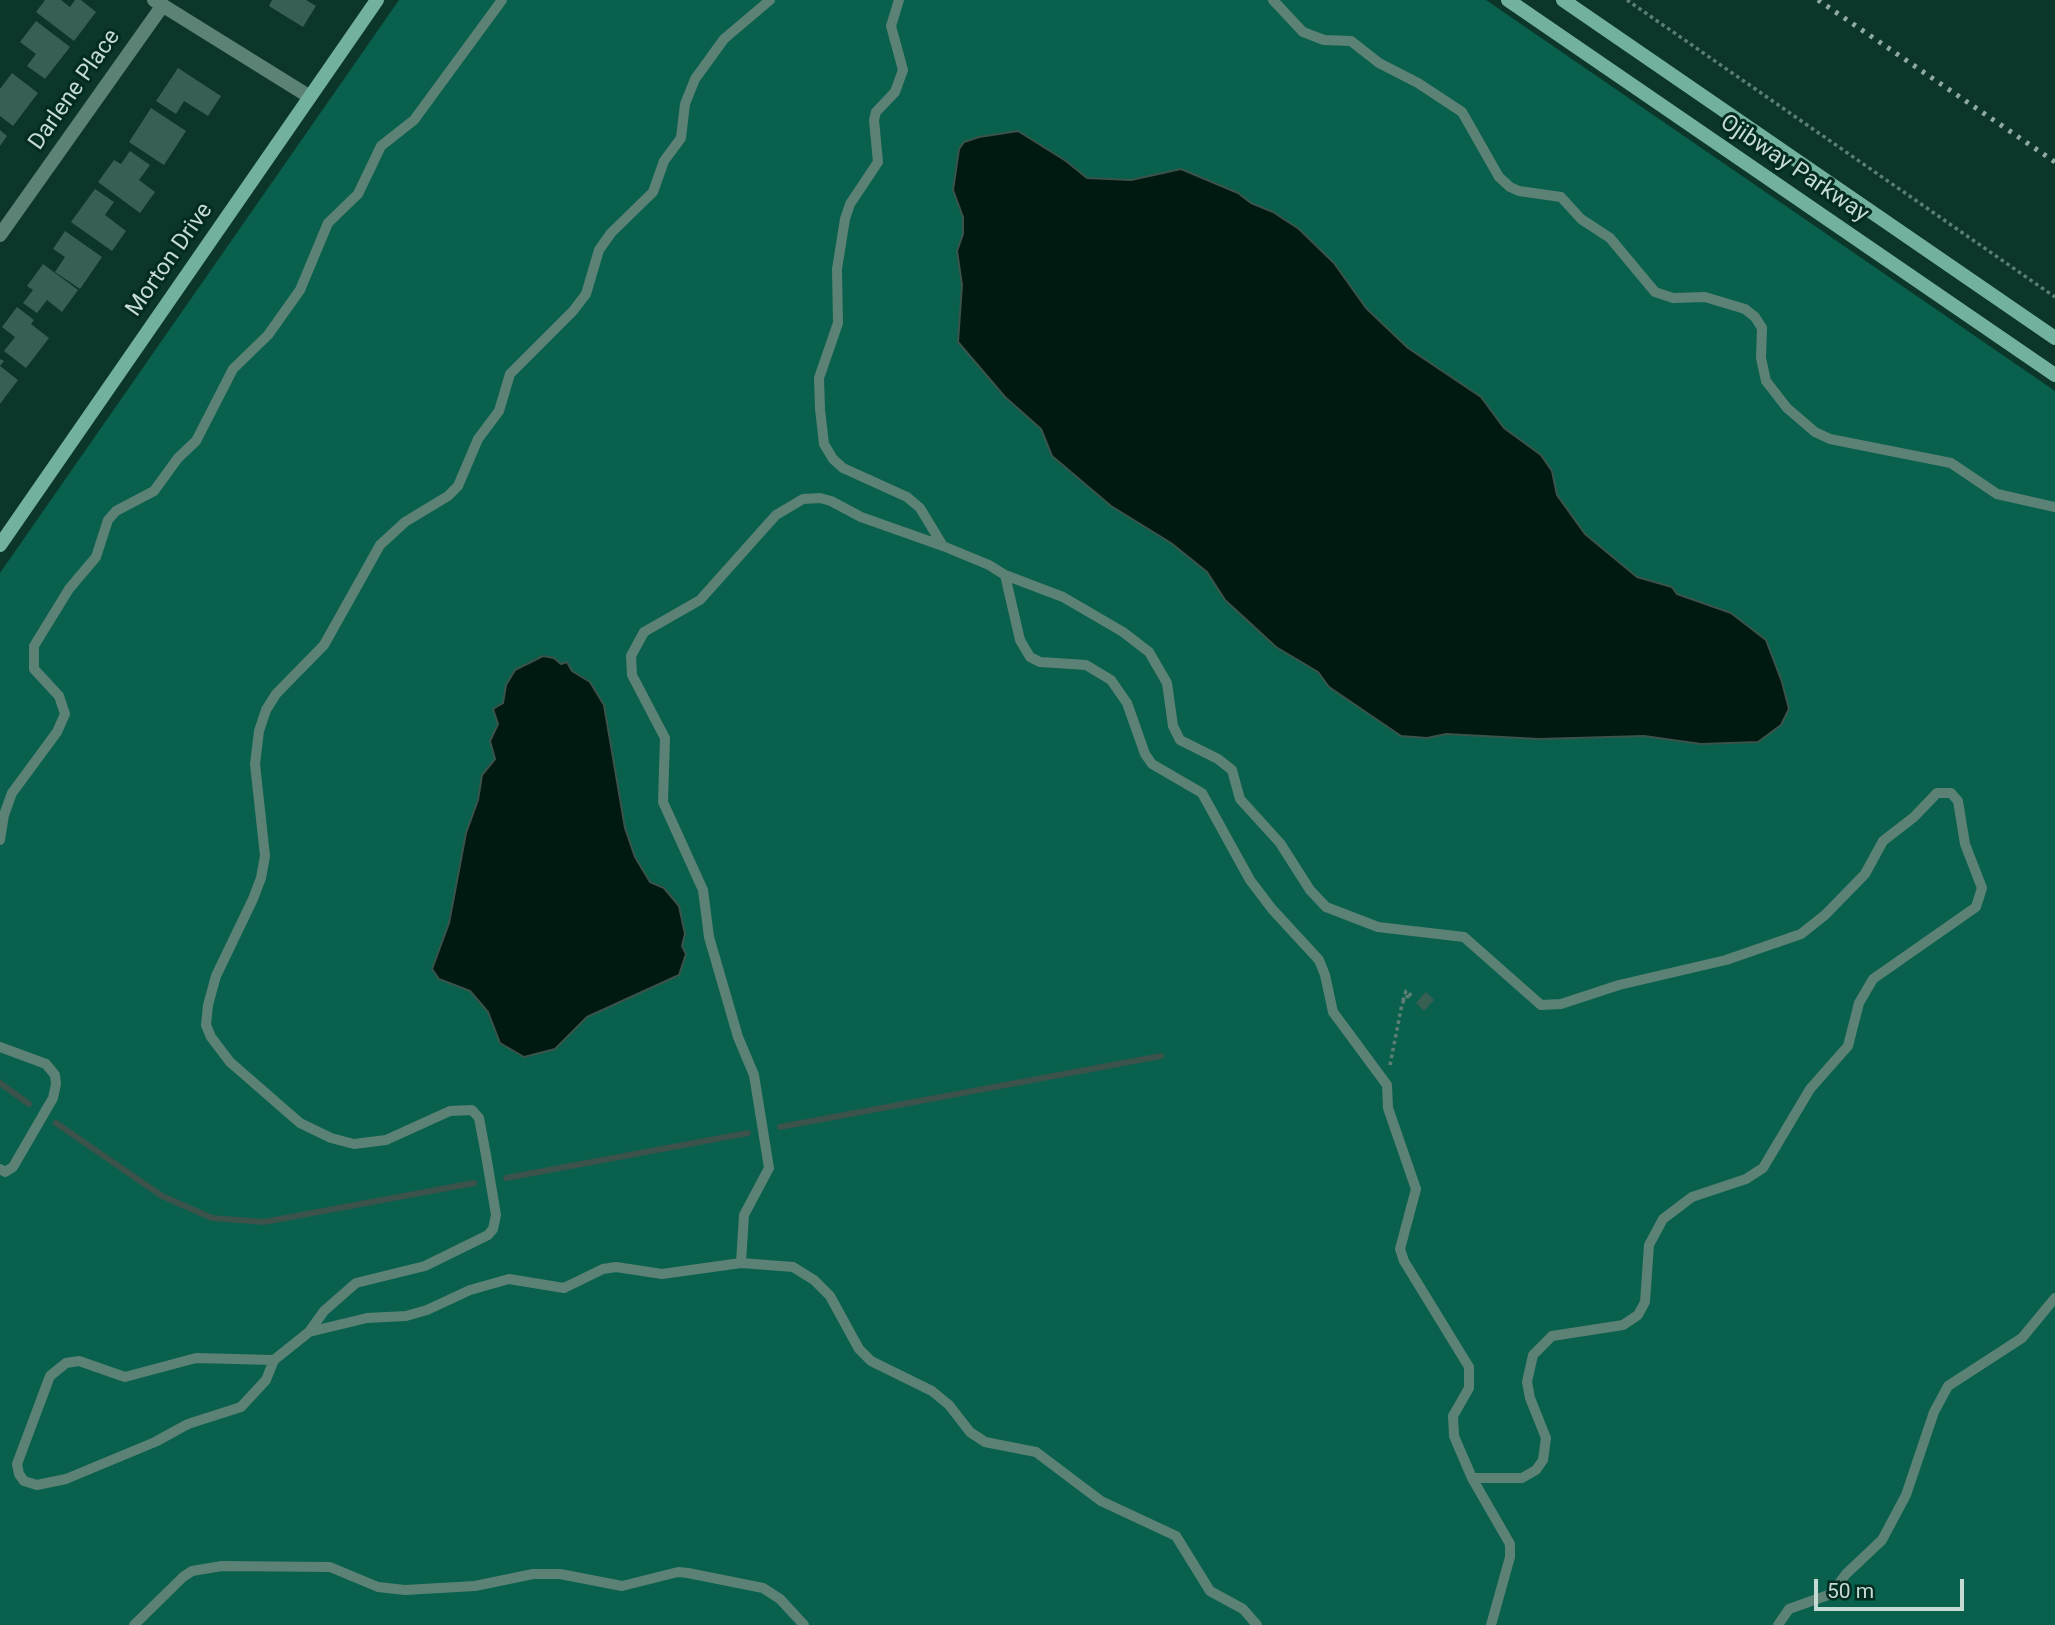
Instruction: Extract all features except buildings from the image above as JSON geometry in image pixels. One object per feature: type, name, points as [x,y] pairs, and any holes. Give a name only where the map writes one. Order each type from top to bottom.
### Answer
[{"type":"main road","name":"Morton Drive","points":[[0,545],[377,0]]},
{"type":"main road","name":"Ojibway Parkway","points":[[1508,0],[2055,375]]},
{"type":"main road","name":"Ojibway Parkway","points":[[1563,0],[2055,338]]},
{"type":"street","points":[[159,3],[310,97]]},
{"type":"street","name":"Darlene Place","points":[[0,235],[159,3]]},
{"type":"lane","points":[[0,840],[4,815],[12,793],[57,732],[65,714],[59,696],[34,669],[34,646],[69,589],[96,557],[108,520],[116,511],[154,491],[178,458],[196,441],[233,369],[268,335],[300,290],[328,223],[358,194],[381,146],[414,120],[502,0]]},
{"type":"lane","points":[[274,1360],[196,1358],[125,1377],[79,1362],[66,1363],[50,1376],[17,1464],[19,1474],[24,1481],[37,1485],[66,1479],[122,1457],[197,1420],[241,1407],[267,1380],[274,1360],[309,1332],[324,1311],[356,1283],[408,1273],[488,1235],[496,1216],[478,1118],[472,1110],[450,1111],[386,1139],[354,1144],[331,1138],[290,1114],[230,1062],[211,1037],[207,1015],[216,976],[261,878],[265,856],[255,764],[259,732],[266,710],[276,694],[324,645],[380,545],[405,522],[448,496],[458,486],[478,439],[499,411],[510,374],[573,311],[586,293],[599,250],[611,233],[653,192],[664,161],[681,138],[685,104],[695,79],[724,38],[770,0]]},
{"type":"lane","points":[[899,0],[891,26],[903,70],[895,92],[876,112],[874,120],[878,162],[850,204],[845,219],[838,251],[838,323],[819,378],[819,393],[827,452],[843,468],[907,497],[920,508],[937,541]]},
{"type":"lane","points":[[1273,0],[1303,32],[1324,40],[1351,41],[1379,63],[1418,83],[1462,112],[1490,166],[1504,182],[1519,191],[1561,197],[1581,219],[1610,238],[1655,292],[1673,299],[1705,297],[1745,309],[1755,317],[1762,328],[1761,358],[1766,381],[1787,408],[1815,432],[1830,439],[1951,463],[1997,494],[2055,507]]},
{"type":"lane","points":[[741,1263],[744,1215],[769,1168],[754,1075],[738,1037],[708,932],[704,890],[663,802],[664,738],[632,676],[631,656],[644,632],[700,600],[776,515],[803,499],[820,498],[831,501],[861,517],[937,541],[1005,575],[1063,597],[1123,632],[1156,659],[1171,695],[1176,734],[1187,746],[1218,759],[1232,770],[1240,799],[1280,843],[1310,890],[1326,907],[1378,928],[1464,937],[1541,1005],[1561,1004],[1619,985],[1726,960],[1801,934],[1825,915],[1866,874],[1883,841],[1914,817],[1937,793],[1951,793],[1958,801],[1965,845],[1982,888],[1976,907],[1956,924],[1873,979],[1859,1003],[1848,1046],[1810,1089],[1763,1168],[1746,1179],[1692,1197],[1663,1219],[1649,1245],[1646,1303],[1638,1315],[1623,1325],[1552,1336],[1533,1354],[1529,1390],[1546,1438],[1543,1460],[1536,1470],[1522,1478],[1472,1478]]},
{"type":"lane","points":[[1005,575],[1025,652],[1040,662],[1086,665],[1111,680],[1128,704],[1152,764],[1202,793],[1250,880],[1272,909],[1319,960],[1333,1012],[1387,1085],[1388,1108],[1416,1189],[1400,1249],[1404,1261],[1469,1367],[1469,1388],[1453,1416],[1454,1436],[1472,1478],[1510,1544],[1510,1557],[1491,1625]]},
{"type":"lane","points":[[0,1047],[46,1064],[55,1074],[57,1084],[53,1098],[13,1167],[5,1171],[0,1169]]},
{"type":"lane","points":[[309,1332],[367,1318],[406,1316],[428,1310],[470,1290],[509,1279],[564,1288],[603,1269],[616,1267],[662,1274],[741,1263],[793,1267],[814,1280],[830,1296],[859,1349],[871,1361],[932,1391],[949,1405],[971,1432],[985,1442],[1036,1452],[1101,1501],[1176,1536],[1210,1591],[1243,1609],[1257,1625]]},
{"type":"lane","points":[[1778,1625],[1789,1609],[1831,1594],[1846,1574],[1882,1540],[1906,1495],[1934,1412],[1948,1386],[1972,1367],[2022,1338],[2055,1298]]},
{"type":"lane","points":[[134,1625],[183,1577],[192,1571],[222,1566],[330,1567],[369,1584],[405,1590],[475,1586],[533,1574],[560,1574],[622,1586],[669,1574],[688,1573],[763,1588],[780,1599],[804,1625]]},
{"type":"path","points":[[1627,0],[2055,297]]},
{"type":"path","points":[[1387,1085],[1402,1004]]},
{"type":"green space","points":[[399,0],[1486,0],[2055,391],[2055,1625],[0,1625],[0,573]]},
{"type":"shaded area","points":[[1018,131],[1066,161],[1087,178],[1131,180],[1181,169],[1238,193],[1299,229],[1334,263],[1366,308],[1408,348],[1481,397],[1504,428],[1541,455],[1552,471],[1557,495],[1585,534],[1637,577],[1672,587],[1677,594],[1731,613],[1766,640],[1789,709],[1781,725],[1758,742],[1701,744],[1644,736],[1539,739],[1446,734],[1427,738],[1401,736],[1329,687],[1318,672],[1276,647],[1225,600],[1207,572],[1171,543],[1111,506],[1052,456],[1041,429],[1005,397],[958,342],[962,285],[957,251],[963,234],[963,217],[953,190],[959,149],[964,142],[979,137]]},
{"type":"shaded area","points":[[543,656],[554,658],[561,664],[567,662],[572,671],[590,682],[604,705],[625,828],[635,857],[650,882],[664,888],[679,906],[685,934],[682,946],[686,954],[679,975],[587,1017],[555,1049],[524,1057],[500,1043],[488,1012],[470,991],[439,979],[432,969],[449,923],[466,833],[478,800],[482,775],[495,759],[490,741],[498,724],[493,709],[503,703],[506,685],[515,670]]},
{"type":"waterway","points":[[780,1127],[1161,1056]]},
{"type":"waterway","points":[[0,1083],[29,1104]]},
{"type":"waterway","points":[[56,1123],[162,1196],[212,1218],[264,1222],[474,1183]]},
{"type":"waterway","points":[[506,1178],[748,1133]]},
{"type":"railway","points":[[1818,0],[2055,162]]}]
